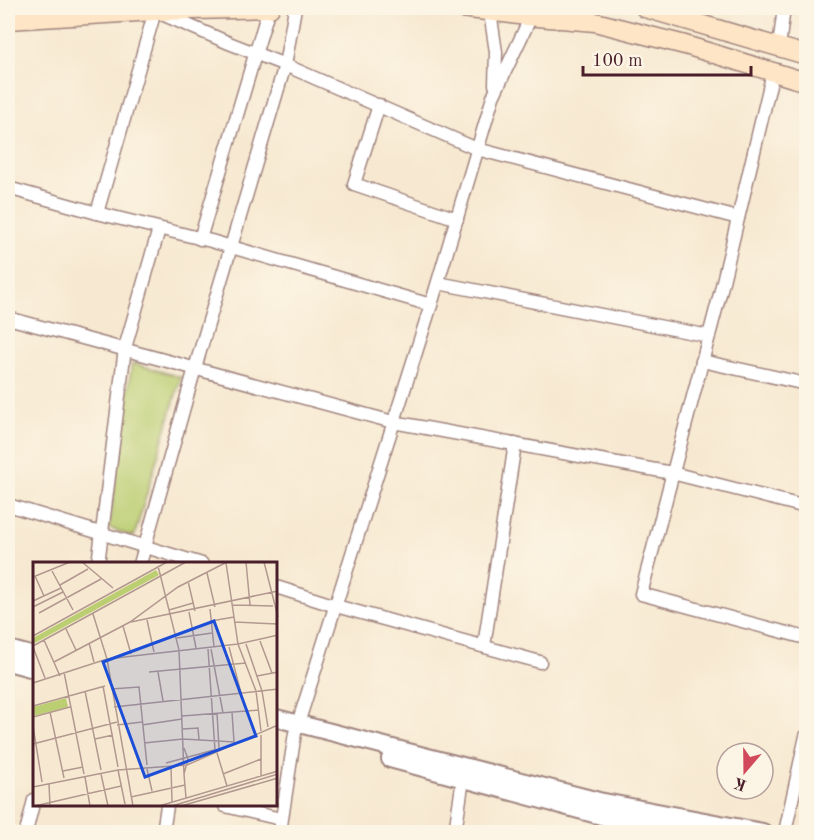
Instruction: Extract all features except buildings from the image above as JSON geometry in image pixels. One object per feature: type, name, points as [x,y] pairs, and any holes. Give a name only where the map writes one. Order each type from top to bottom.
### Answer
[{"type":"main road","points":[[8,20],[155,11],[269,8]]},
{"type":"main road","points":[[461,8],[534,12],[595,22],[685,45],[807,82]]},
{"type":"main road","points":[[645,8],[807,55]]},
{"type":"street","points":[[200,239],[269,8]]},
{"type":"street","points":[[141,562],[195,368],[285,65],[295,8]]},
{"type":"street","points":[[779,46],[784,8]]},
{"type":"street","points":[[492,10],[496,52],[495,92]]},
{"type":"street","points":[[97,213],[155,11],[379,105],[477,149],[738,218]]},
{"type":"street","points":[[280,832],[296,728],[438,283],[495,92],[534,12]]},
{"type":"street","points":[[773,72],[709,336],[641,594],[807,638]]},
{"type":"street","points":[[379,105],[354,184],[457,219]]},
{"type":"street","points":[[8,188],[431,304]]},
{"type":"street","points":[[98,562],[125,348],[159,229]]},
{"type":"street","points":[[438,283],[709,336]]},
{"type":"street","points":[[8,318],[393,422],[672,473],[807,507]]},
{"type":"street","points":[[702,361],[807,384]]},
{"type":"street","points":[[484,646],[515,444]]},
{"type":"street","points":[[8,505],[196,562]]},
{"type":"street","points":[[278,588],[336,606],[540,662]]},
{"type":"street","points":[[8,649],[33,656]]},
{"type":"street","points":[[8,662],[33,669]]},
{"type":"street","points":[[278,719],[296,728],[616,826],[689,832]]},
{"type":"street","points":[[278,729],[296,728],[599,801],[763,832]]},
{"type":"street","points":[[785,832],[807,736]]},
{"type":"street","points":[[455,832],[463,779]]},
{"type":"street","points":[[26,832],[33,804]]},
{"type":"street","points":[[163,832],[167,807]]},
{"type":"street","points":[[229,807],[281,819]]},
{"type":"green space","points":[[132,363],[181,377],[134,537],[109,528]]}]
